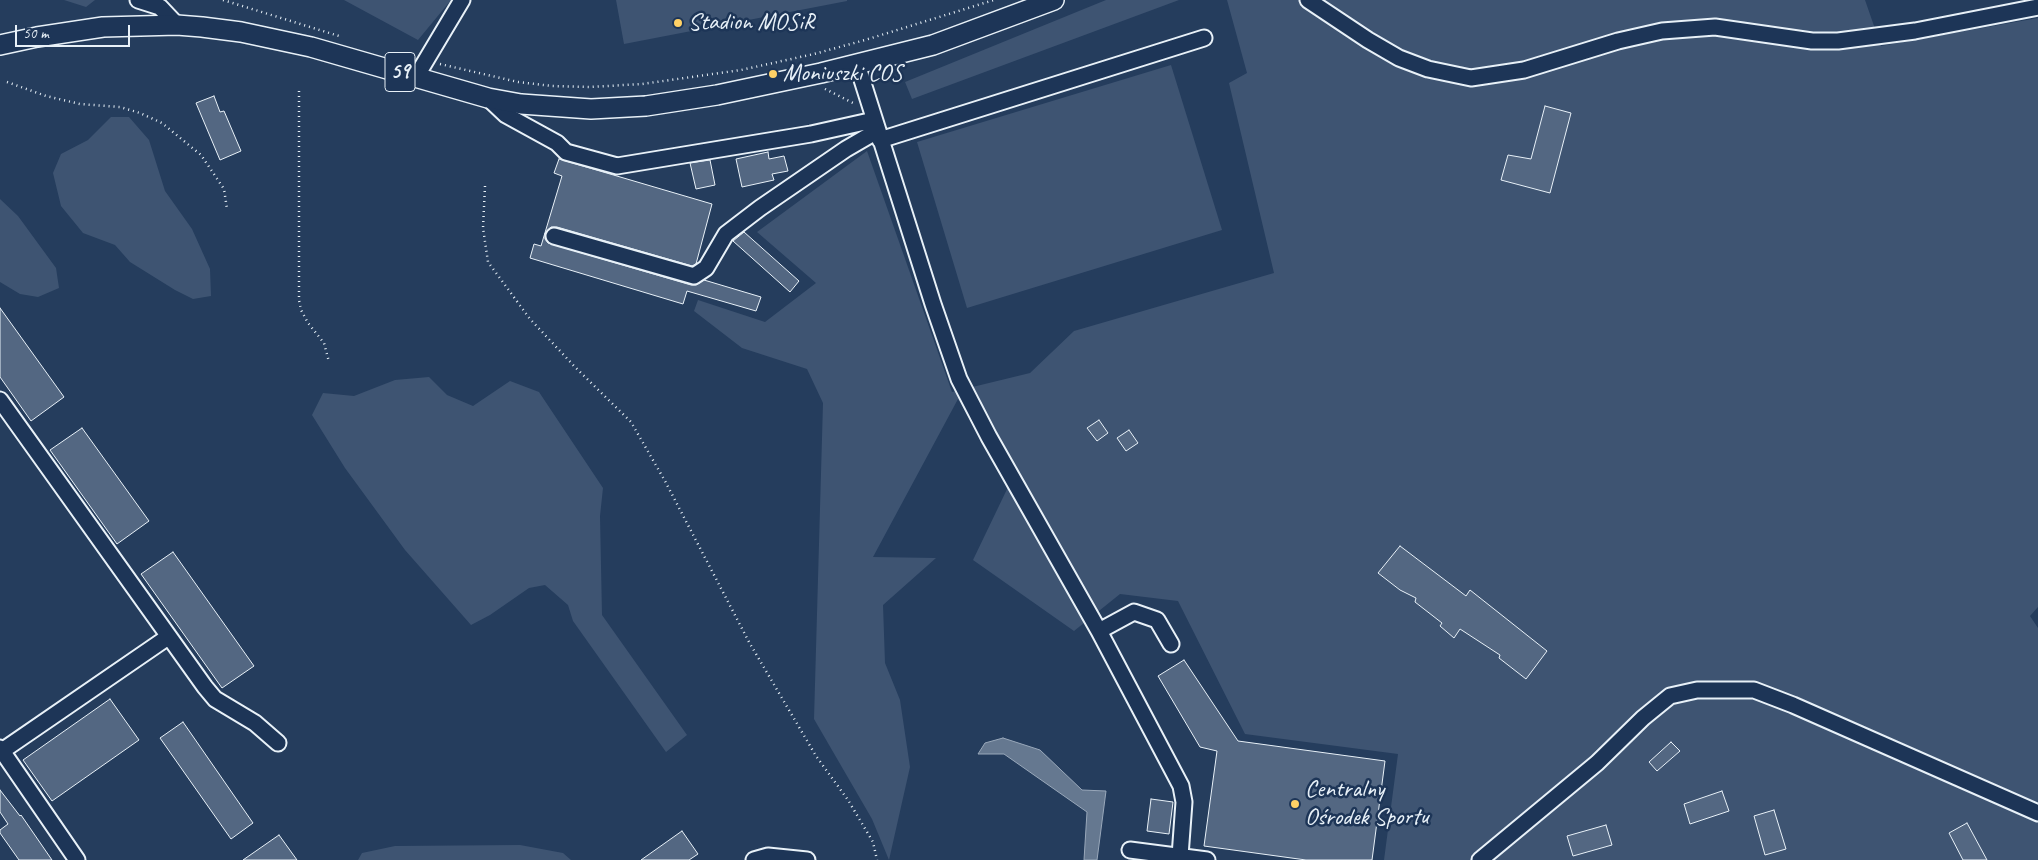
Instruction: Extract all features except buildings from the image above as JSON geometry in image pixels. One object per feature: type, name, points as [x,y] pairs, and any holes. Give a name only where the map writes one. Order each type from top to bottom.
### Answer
[{"type":"main road","name":"59","points":[[0,45],[76,30],[133,25],[176,25],[242,32],[311,47],[488,98],[521,104],[569,108],[646,106],[717,95],[933,45],[1054,0]]},
{"type":"street","points":[[138,0],[160,7],[176,25]]},
{"type":"street","points":[[416,77],[462,0]]},
{"type":"street","points":[[1308,0],[1399,58],[1428,69],[1471,78],[1524,70],[1618,41],[1662,31],[1715,26],[1812,41],[1838,41],[1915,31],[2038,7]]},
{"type":"street","points":[[488,98],[506,116],[557,143],[566,152],[617,166],[811,134],[877,130],[1204,38]]},
{"type":"street","points":[[857,64],[933,304],[959,379],[989,437],[1099,631],[1181,786],[1184,802],[1180,856]]},
{"type":"street","points":[[554,236],[694,276],[706,268],[726,234],[760,208],[877,130]]},
{"type":"street","points":[[0,400],[168,637],[215,699],[255,723],[278,743]]},
{"type":"street","points":[[1099,631],[1134,612],[1157,620],[1171,644]]},
{"type":"street","points":[[77,860],[1,749],[168,637]]},
{"type":"street","points":[[1480,860],[1597,763],[1643,718],[1670,696],[1696,690],[1754,690],[1793,705],[2038,813]]},
{"type":"street","points":[[1130,850],[1207,860]]},
{"type":"street","points":[[754,860],[768,856],[807,860]]},
{"type":"path","points":[[223,0],[347,38]]},
{"type":"path","points":[[425,60],[518,82],[552,86],[599,87],[642,84],[741,70],[814,54],[874,38],[994,0]]},
{"type":"path","points":[[7,82],[46,96],[80,104],[120,107],[140,113],[162,123],[201,155],[224,189],[227,209]]},
{"type":"path","points":[[299,91],[299,300],[301,310],[308,323],[324,344],[329,362]]},
{"type":"path","points":[[485,186],[483,228],[488,262],[530,319],[631,422],[665,481],[749,642],[816,756],[848,800],[873,842],[876,860]]},
{"type":"shaded area","points":[[64,0],[95,0],[86,7]]},
{"type":"shaded area","points":[[344,0],[451,0],[418,40]]},
{"type":"shaded area","name":"Stadion MOSiR","points":[[616,0],[847,0],[847,1],[624,44]]},
{"type":"shaded area","points":[[1106,0],[1179,0],[912,99],[905,82]]},
{"type":"shaded area","points":[[1227,0],[1865,0],[1881,46],[2038,18],[2038,607],[2030,616],[2038,628],[2038,860],[1384,860],[1398,754],[1245,734],[1178,601],[1120,594],[1074,631],[973,560],[1009,485],[958,399],[873,557],[936,558],[883,605],[885,663],[900,700],[910,767],[889,860],[872,819],[814,719],[823,403],[807,369],[742,348],[694,311],[698,300],[765,322],[816,283],[757,232],[867,151],[952,392],[1030,373],[1074,331],[1274,273],[1229,83],[1247,73]]},
{"type":"shaded area","points":[[1171,65],[1222,230],[967,308],[917,142]]},
{"type":"shaded area","points":[[111,117],[129,117],[149,140],[165,191],[192,229],[210,269],[211,296],[193,299],[175,290],[130,262],[115,245],[83,233],[61,206],[53,173],[61,154],[88,140]]},
{"type":"shaded area","points":[[0,199],[18,216],[56,268],[59,288],[38,297],[20,294],[0,282]]},
{"type":"shaded area","points":[[429,377],[447,395],[473,406],[510,381],[539,392],[603,488],[600,516],[602,615],[687,735],[666,752],[573,621],[568,605],[545,585],[529,588],[490,615],[471,625],[405,550],[345,468],[312,415],[323,393],[354,396],[395,380]]},
{"type":"shaded area","points":[[1003,738],[1040,750],[1082,790],[1106,791],[1097,860],[1084,860],[1087,812],[1004,754],[978,754],[985,743]]},
{"type":"shaded area","points":[[520,845],[563,853],[571,860],[358,860],[362,853],[395,846]]},
{"type":"place","name":"Stadion MOSiR","points":[[678,23]]},
{"type":"place","name":"Moniuszki COS","points":[[773,74]]},
{"type":"place","name":"Centralny Ośrodek Sportu","points":[[1295,804]]}]
